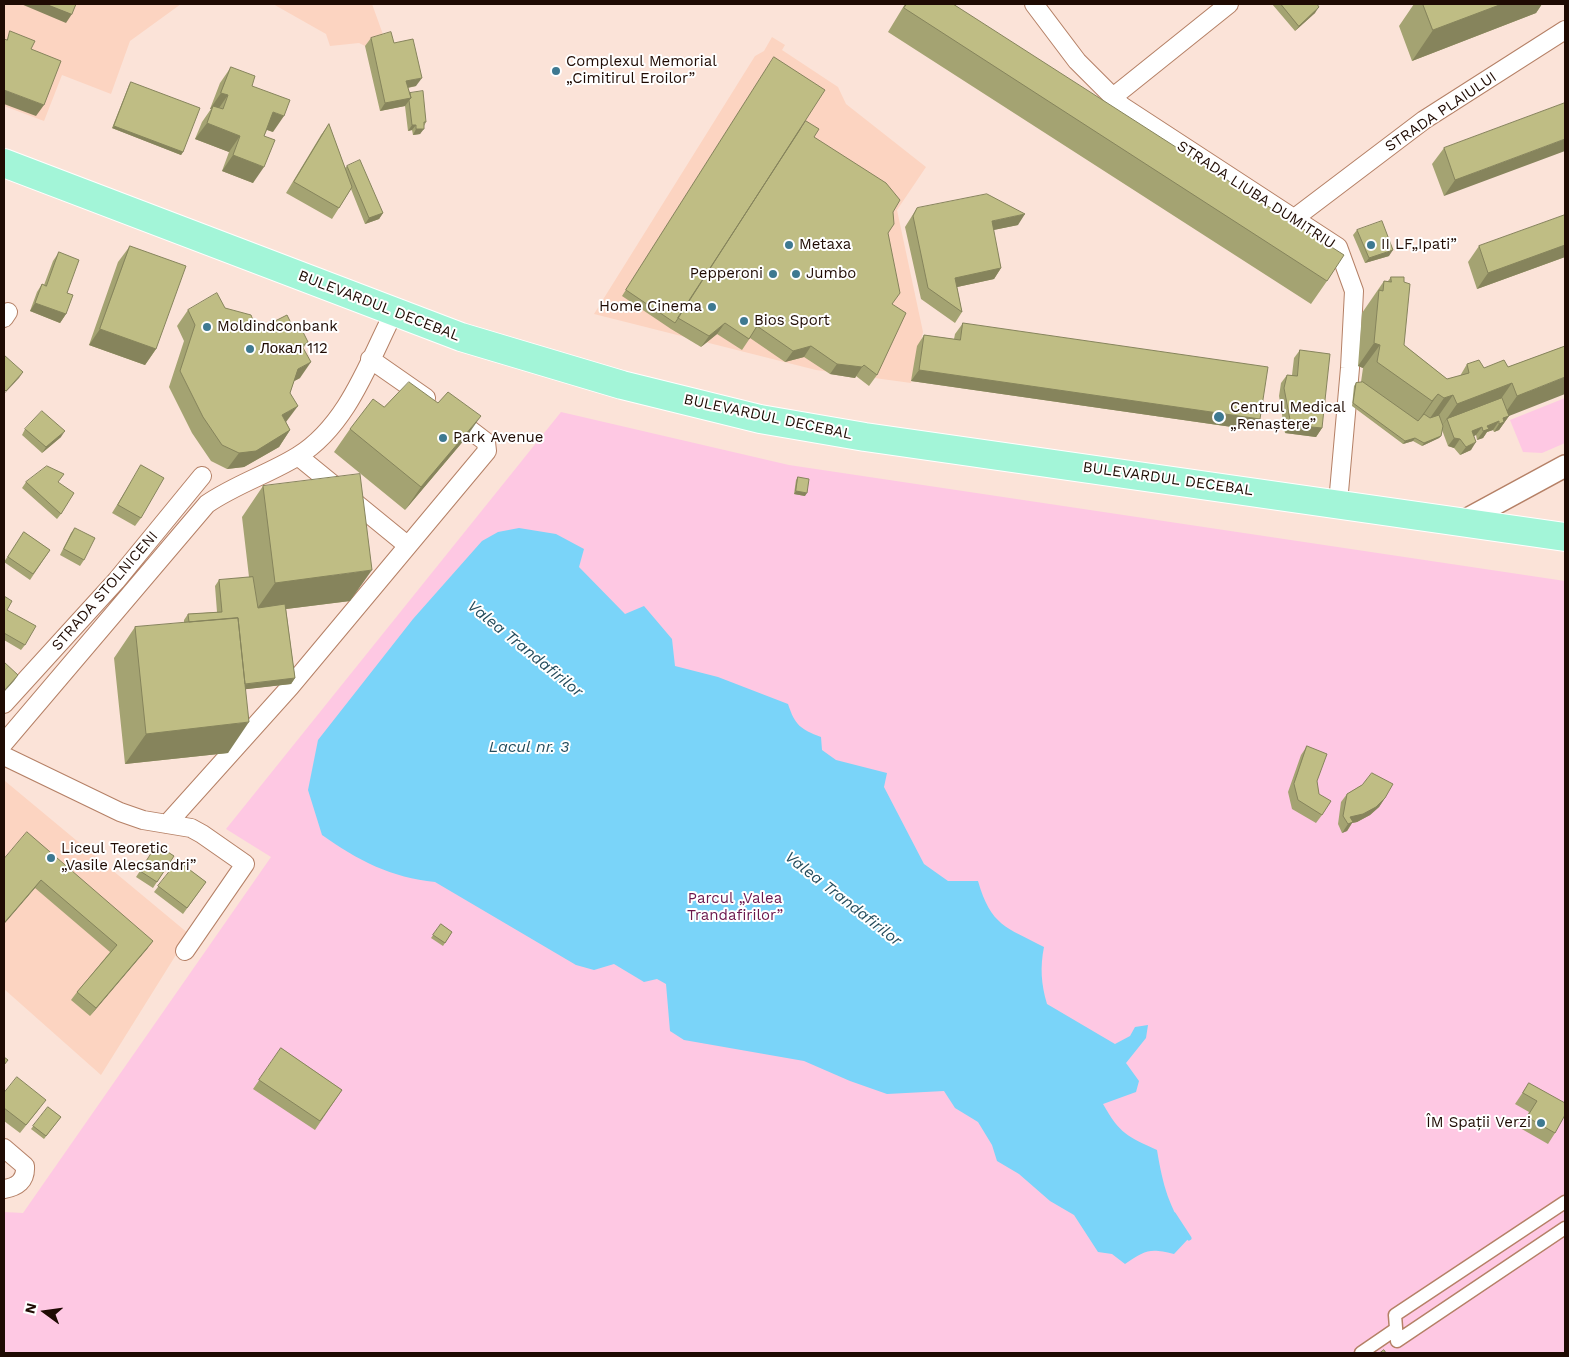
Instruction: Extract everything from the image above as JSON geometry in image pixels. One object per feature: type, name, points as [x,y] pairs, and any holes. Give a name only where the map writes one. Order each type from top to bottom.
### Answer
[{"type":"main road","name":"BULEVARDUL DECEBAL","points":[[4,163],[442,331],[558,367],[760,419],[865,437],[1338,503],[1460,523],[1565,537]]},
{"type":"street","name":"STRADA LIUBA DUMITRIU","points":[[1034,4],[1077,61],[1112,97],[1149,125],[1296,217],[1338,247],[1354,291],[1350,368],[1338,503]]},
{"type":"street","points":[[1112,97],[1230,4]]},
{"type":"street","name":"STRADA PLAIULUI","points":[[1296,217],[1424,120],[1565,30]]},
{"type":"street","points":[[4,744],[207,504],[227,490],[298,456],[320,438],[342,412],[394,312]]},
{"type":"street","points":[[167,824],[290,687],[487,451],[488,446],[469,428],[370,359]]},
{"type":"street","points":[[298,456],[407,545]]},
{"type":"street","points":[[1460,523],[1565,466]]},
{"type":"street","name":"STRADA STOLNICENI","points":[[4,704],[116,581],[202,476]]},
{"type":"street","points":[[6,762],[120,812],[143,820],[191,828],[245,864],[185,951]]},
{"type":"street","points":[[4,1148],[25,1166],[23,1180],[18,1185],[4,1189]]},
{"type":"street","points":[[1563,1208],[1395,1315],[1397,1341],[1565,1228]]},
{"type":"street","points":[[1360,1353],[1396,1329]]},
{"type":"shaded area","points":[[4,4],[181,4],[130,41],[111,94],[62,75],[44,121],[4,106]]},
{"type":"shaded area","points":[[273,4],[372,4],[385,40],[365,46],[359,43],[330,46],[326,34]]},
{"type":"shaded area","name":"Jumbo","points":[[772,37],[785,45],[782,50],[838,87],[846,104],[926,167],[897,210],[923,332],[911,383],[816,370],[594,314],[755,56],[764,51]]},
{"type":"shaded area","name":"Liceul Teoretic „Vasile Alecsandri”","points":[[5,781],[189,934],[101,1075],[4,989]]},
{"type":"green space","points":[[1565,398],[1565,443],[1542,453],[1523,452],[1510,420]]},
{"type":"green space","name":"Parcul „Valea Trandafirilor”","points":[[561,412],[789,465],[1565,581],[1565,1353],[4,1353],[4,1212],[23,1213],[271,857],[226,829]]},
{"type":"water","name":"Lacul nr. 3","points":[[519,528],[556,534],[584,549],[579,567],[625,614],[644,606],[672,639],[675,666],[718,677],[788,704],[796,722],[803,729],[821,737],[822,750],[836,760],[887,773],[884,787],[924,864],[948,881],[978,881],[988,907],[1002,923],[1044,947],[1042,976],[1047,1004],[1115,1044],[1130,1036],[1135,1027],[1148,1025],[1146,1038],[1126,1063],[1139,1081],[1136,1092],[1103,1104],[1114,1122],[1125,1133],[1157,1150],[1168,1196],[1176,1216],[1189,1238],[1174,1254],[1159,1251],[1143,1253],[1125,1264],[1112,1254],[1098,1252],[1074,1215],[1050,1201],[1019,1174],[997,1161],[992,1145],[978,1122],[955,1108],[944,1091],[887,1094],[850,1081],[804,1061],[684,1040],[670,1031],[666,984],[657,979],[644,982],[614,964],[594,970],[576,965],[435,882],[419,880],[390,872],[362,860],[322,835],[308,790],[318,740],[413,619],[482,541],[498,532]]},
{"type":"building","points":[[46,4],[76,4],[72,14]]},
{"type":"building","points":[[907,4],[953,4],[1344,255],[1327,281],[904,8]]},
{"type":"building","points":[[1281,4],[1317,4],[1319,7],[1299,26]]},
{"type":"building","points":[[1423,4],[1502,4],[1433,30]]},
{"type":"building","points":[[10,31],[35,41],[31,49],[61,61],[44,105],[4,90],[4,39],[7,40]]},
{"type":"building","points":[[391,32],[394,43],[413,39],[422,78],[406,81],[411,98],[385,103],[371,38]]},
{"type":"building","points":[[774,57],[825,90],[675,323],[626,290]]},
{"type":"building","points":[[231,67],[255,76],[252,86],[290,100],[284,116],[273,112],[264,136],[275,140],[264,167],[233,155],[240,136],[207,123],[213,106],[223,109],[228,95],[221,93]]},
{"type":"building","points":[[131,82],[200,108],[183,152],[114,126]]},
{"type":"building","points":[[423,91],[426,122],[424,122],[424,129],[416,129],[416,125],[412,125],[410,93]]},
{"type":"building","points":[[1565,103],[1565,139],[1455,180],[1444,148]]},
{"type":"building","name":"Jumbo","points":[[806,121],[819,129],[814,137],[886,183],[900,200],[893,212],[894,224],[888,233],[900,293],[892,304],[906,313],[877,375],[864,365],[862,367],[837,364],[811,346],[793,351],[757,326],[749,339],[725,323],[709,336],[678,318]]},
{"type":"building","points":[[329,124],[352,187],[339,208],[294,182]]},
{"type":"building","points":[[360,160],[383,213],[369,218],[347,166]]},
{"type":"building","points":[[987,194],[1025,214],[992,221],[1001,268],[955,278],[962,312],[928,288],[913,216],[917,208]]},
{"type":"building","points":[[1565,215],[1565,245],[1488,273],[1479,246]]},
{"type":"building","name":"II LF„Ipati”","points":[[1382,221],[1393,250],[1369,258],[1357,230]]},
{"type":"building","points":[[130,246],[186,266],[156,349],[100,329]]},
{"type":"building","points":[[59,252],[79,260],[67,293],[73,295],[66,314],[35,303],[42,284],[46,286]]},
{"type":"building","points":[[1391,277],[1404,277],[1404,282],[1410,284],[1404,345],[1447,379],[1469,373],[1467,364],[1479,360],[1484,368],[1504,360],[1508,367],[1565,346],[1565,377],[1517,396],[1512,383],[1457,404],[1453,395],[1444,398],[1438,394],[1432,401],[1377,362],[1380,345],[1374,343],[1379,290],[1383,291],[1384,281],[1391,282]]},
{"type":"building","points":[[217,293],[225,308],[251,315],[257,330],[287,315],[295,331],[301,328],[308,342],[302,346],[311,362],[298,369],[290,393],[298,406],[282,415],[290,430],[256,451],[239,453],[222,445],[203,417],[180,371],[195,325],[188,310]]},
{"type":"building","points":[[963,323],[1268,367],[1260,419],[919,370],[924,335],[960,340]]},
{"type":"building","points":[[1300,350],[1330,354],[1322,428],[1291,425],[1284,388],[1287,375],[1297,376]]},
{"type":"building","points":[[4,355],[23,372],[6,391],[4,389]]},
{"type":"building","points":[[409,382],[438,403],[448,392],[481,416],[421,487],[350,429],[373,399],[384,407]]},
{"type":"building","points":[[1363,382],[1418,421],[1424,414],[1430,418],[1439,415],[1443,426],[1441,436],[1424,443],[1415,438],[1405,441],[1353,403],[1356,383]]},
{"type":"building","points":[[1502,398],[1509,416],[1503,418],[1504,422],[1499,424],[1499,421],[1487,426],[1489,429],[1483,431],[1482,427],[1472,431],[1476,442],[1466,447],[1460,439],[1454,438],[1447,419]]},
{"type":"building","points":[[42,411],[65,431],[46,447],[25,429]]},
{"type":"building","points":[[141,465],[164,478],[141,518],[118,505]]},
{"type":"building","points":[[47,466],[64,474],[58,482],[74,493],[61,514],[26,482]]},
{"type":"building","points":[[360,474],[372,570],[275,583],[263,486]]},
{"type":"building","points":[[798,477],[809,479],[807,493],[796,491]]},
{"type":"building","points":[[75,528],[95,538],[84,560],[64,549]]},
{"type":"building","points":[[24,532],[50,550],[33,574],[8,557]]},
{"type":"building","points":[[253,577],[258,608],[285,604],[295,678],[245,684],[238,618],[189,622],[188,614],[222,612],[219,580]]},
{"type":"building","points":[[4,596],[12,601],[7,610],[36,626],[25,645],[4,633]]},
{"type":"building","points":[[238,618],[249,722],[146,734],[135,627]]},
{"type":"building","points":[[4,662],[18,675],[4,691]]},
{"type":"building","points":[[1307,746],[1327,754],[1317,781],[1319,794],[1331,801],[1322,815],[1298,800],[1294,784]]},
{"type":"building","points":[[1372,773],[1393,784],[1385,798],[1376,807],[1363,814],[1350,817],[1353,822],[1348,824],[1343,816],[1347,794],[1362,785]]},
{"type":"building","points":[[27,832],[153,941],[96,1008],[77,992],[117,945],[41,880],[4,923],[4,859]]},
{"type":"building","points":[[157,845],[174,856],[157,882],[140,871]]},
{"type":"building","points":[[178,861],[206,882],[187,908],[158,886]]},
{"type":"building","points":[[441,924],[452,932],[445,943],[433,935]]},
{"type":"building","points":[[281,1048],[342,1090],[320,1121],[259,1080]]},
{"type":"building","points":[[4,1057],[8,1060],[4,1065]]},
{"type":"building","points":[[17,1077],[46,1100],[26,1125],[4,1108],[4,1093]]},
{"type":"building","points":[[1529,1083],[1565,1103],[1565,1115],[1555,1133],[1527,1117],[1537,1101],[1523,1093]]},
{"type":"building","points":[[48,1107],[61,1117],[46,1136],[33,1126]]},
{"type":"waterway","name":"Valea Trandafirilor","points":[[1174,1215],[1189,1238]]},
{"type":"place","name":"Complexul Memorial „Cimitirul Eroilor”","points":[[556,71]]},
{"type":"place","name":"Metaxa","points":[[789,245]]},
{"type":"place","name":"II LF„Ipati”","points":[[1371,245]]},
{"type":"place","name":"Pepperoni","points":[[773,274]]},
{"type":"place","name":"Jumbo","points":[[796,274]]},
{"type":"place","name":"Home Cinema","points":[[712,307]]},
{"type":"place","name":"Bios Sport","points":[[744,321]]},
{"type":"place","name":"Moldindconbank","points":[[207,327]]},
{"type":"place","name":"Локал 112","points":[[250,349]]},
{"type":"place","name":"Centrul Medical „Renaștere”","points":[[1219,417]]},
{"type":"place","name":"Park Avenue","points":[[443,438]]},
{"type":"place","name":"Liceul Teoretic „Vasile Alecsandri”","points":[[51,858]]},
{"type":"place","name":"ÎM Spații Verzi","points":[[1541,1123]]}]
